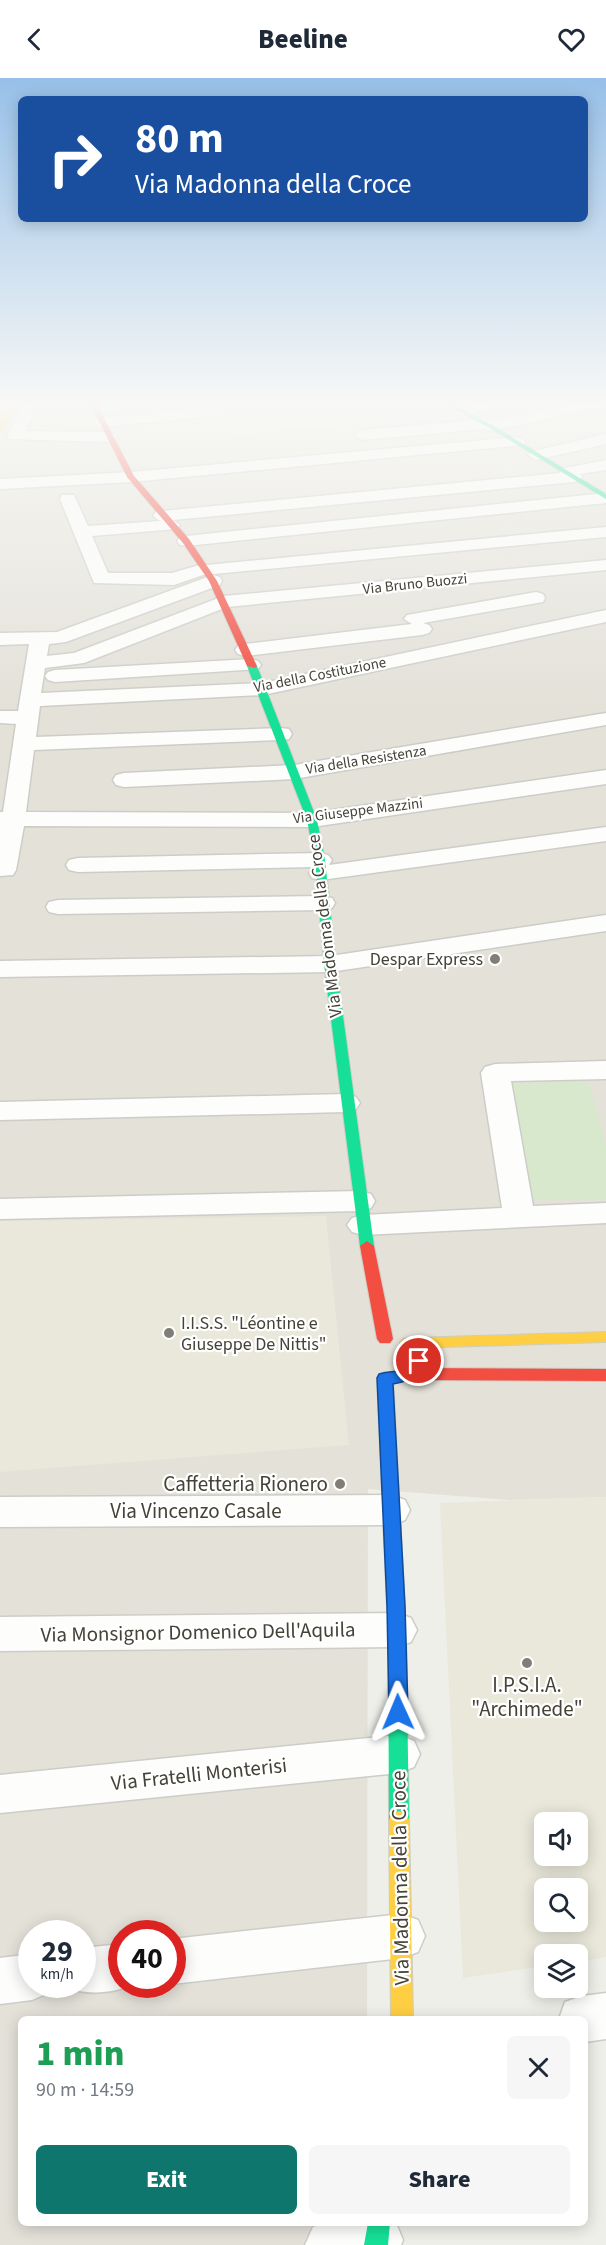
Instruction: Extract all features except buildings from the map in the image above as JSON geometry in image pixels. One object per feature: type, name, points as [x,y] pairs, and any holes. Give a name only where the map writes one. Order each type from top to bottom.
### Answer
[{"type":"street","points":[[65,502],[82,532],[101,579],[174,579],[196,571],[209,574]]},
{"type":"street","name":"Via Madonna della Croce","points":[[151,502],[186,541],[209,574],[224,602],[263,689],[312,820],[320,866],[346,1103],[362,1213],[385,1339]]},
{"type":"street","points":[[82,532],[324,502]]},
{"type":"street","points":[[186,541],[566,502]]},
{"type":"street","points":[[0,639],[60,638],[209,574],[606,532]]},
{"type":"street","name":"Via Bruno Buozzi","points":[[35,670],[77,659],[224,602],[606,565]]},
{"type":"street","points":[[512,574],[580,639]]},
{"type":"street","points":[[387,587],[443,651]]},
{"type":"street","points":[[35,670],[248,657],[536,598]]},
{"type":"street","name":"Via della Costituzione","points":[[0,717],[28,709],[263,689],[606,616]]},
{"type":"street","points":[[4,870],[7,819],[24,744],[40,639]]},
{"type":"street","name":"Via della Resistenza","points":[[124,780],[294,772],[606,719]]},
{"type":"street","points":[[24,744],[281,734]]},
{"type":"street","name":"Via Giuseppe Mazzini","points":[[7,819],[312,820],[606,777]]},
{"type":"street","points":[[78,865],[320,866],[606,834]]},
{"type":"street","points":[[58,907],[323,903]]},
{"type":"street","points":[[0,969],[330,964],[606,923]]},
{"type":"street","points":[[519,1217],[495,1073],[604,1078]]},
{"type":"street","points":[[0,1111],[346,1103]]},
{"type":"street","points":[[0,1209],[519,1217],[606,1213]]},
{"type":"street","points":[[371,1345],[393,1338],[408,1343],[606,1337]]},
{"type":"street","points":[[408,1343],[419,1357],[417,1367],[409,1374]]},
{"type":"street","points":[[369,1370],[385,1378],[394,1379],[409,1374],[606,1375]]},
{"type":"street","name":"Via Madonna della Croce","points":[[385,1378],[397,1630],[402,2016]]},
{"type":"street","name":"Via Vincenzo Casale","points":[[0,1512],[392,1510]]},
{"type":"street","name":"Via Monsignor Domenico Dell'Aquila","points":[[0,1634],[397,1630]]},
{"type":"street","name":"Via Fratelli Monterisi","points":[[0,1794],[399,1754]]},
{"type":"street","points":[[186,1960],[402,1936]]},
{"type":"street","points":[[0,1981],[18,1979]]},
{"type":"street","points":[[588,2018],[606,2016]]},
{"type":"shaded area","points":[[0,502],[606,502],[606,1497],[509,1500],[368,1489],[367,2016],[18,2016],[18,2226],[342,2226],[335,2245],[0,2245]]},
{"type":"shaded area","name":"I.I.S.S. \"Léontine e Giuseppe De Nittis\"","points":[[326,1216],[349,1445],[0,1472],[0,1221]]},
{"type":"shaded area","name":"I.P.S.I.A. \"Archimede\"","points":[[606,1497],[606,1957],[588,1960],[588,1944],[534,1944],[534,1967],[463,1978],[440,1503]]},
{"type":"green space","points":[[588,1081],[606,1144],[606,1199],[534,1200],[505,1084]]},
{"type":"traffic: fast","points":[[252,666],[312,820],[320,860],[330,964],[367,1246]]},
{"type":"traffic: fast","points":[[385,1378],[397,1630],[399,1820]]},
{"type":"traffic: fast","points":[[376,2245],[379,2226]]},
{"type":"traffic: slow","points":[[408,1343],[606,1337]]},
{"type":"traffic: slow","points":[[399,1820],[402,2016]]},
{"type":"traffic: jam","points":[[153,502],[186,541],[213,581],[252,666]]},
{"type":"traffic: jam","points":[[367,1246],[385,1339]]},
{"type":"traffic: jam","points":[[409,1374],[606,1375]]},
{"type":"place","name":"Despar Express","points":[[495,959]]},
{"type":"place","name":"I.I.S.S. \"Léontine e Giuseppe De Nittis\"","points":[[169,1333]]},
{"type":"place","name":"Caffetteria Rionero","points":[[340,1484]]},
{"type":"place","name":"I.P.S.I.A. \"Archimede\"","points":[[527,1663]]},
{"type":"route","points":[[398,1712],[396,1606],[385,1378],[404,1377],[412,1373],[419,1361]]}]
